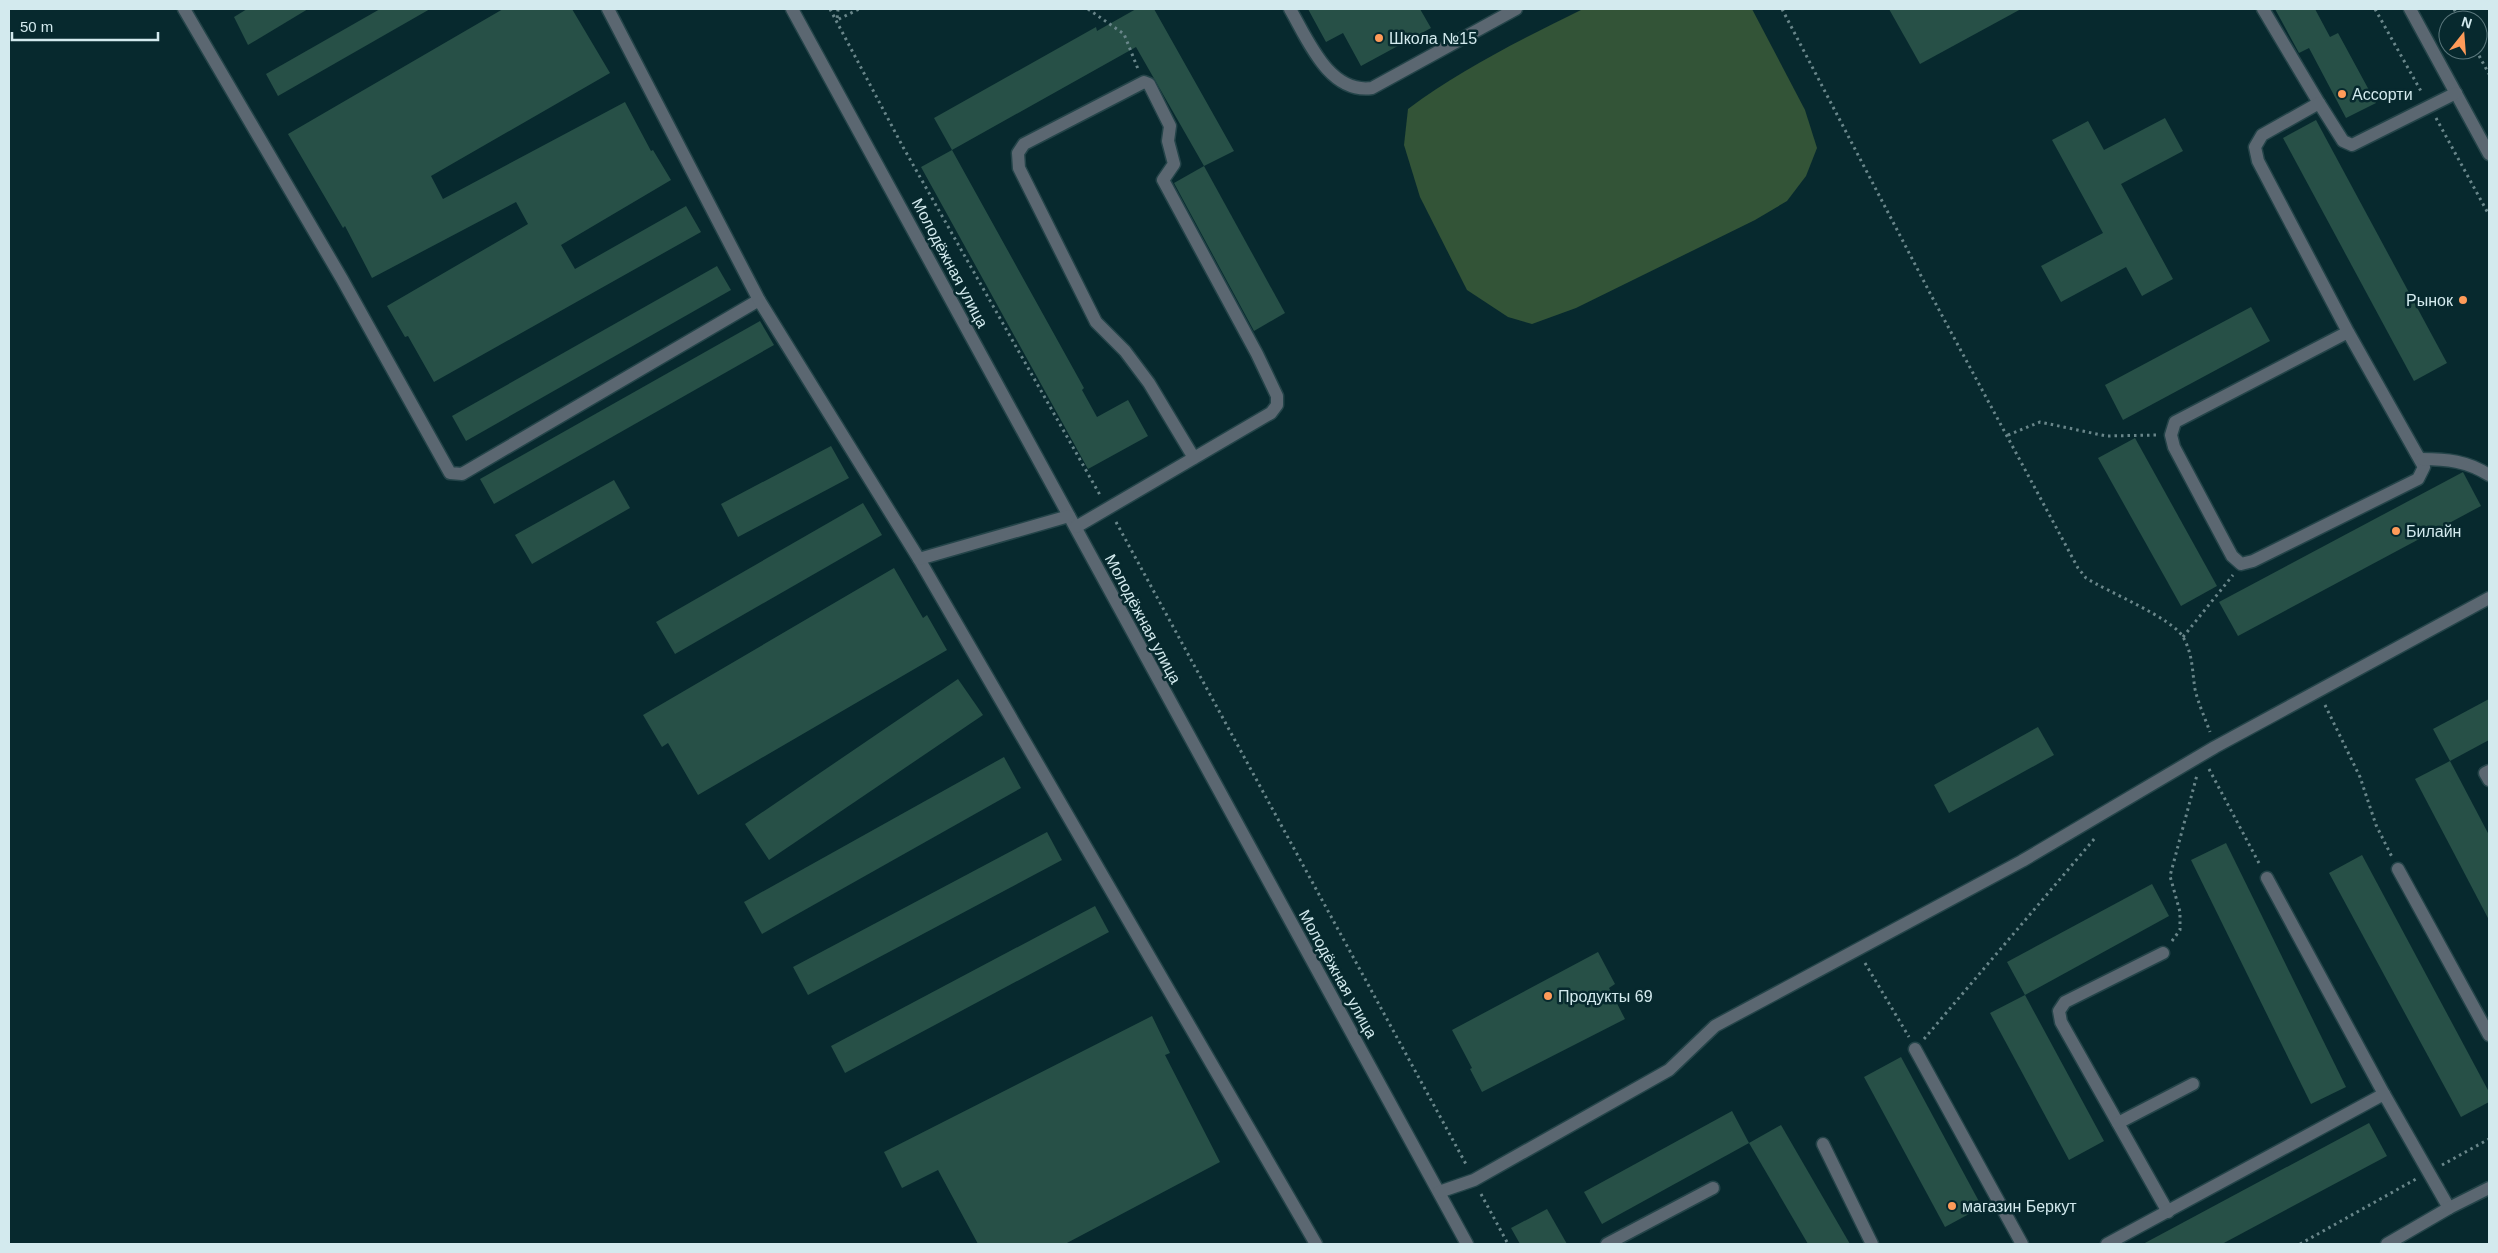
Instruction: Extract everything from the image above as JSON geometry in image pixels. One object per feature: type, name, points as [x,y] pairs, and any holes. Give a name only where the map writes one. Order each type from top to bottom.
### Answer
[{"type":"street","points":[[184,9],[342,279],[450,474],[462,474],[759,300]]},
{"type":"street","points":[[608,9],[759,300],[919,560],[1316,1244]]},
{"type":"street","name":"Молодёжная улица","points":[[792,9],[1467,1244]]},
{"type":"street","points":[[1290,9],[1320,62],[1344,84],[1359,90],[1372,88],[1516,9]]},
{"type":"street","points":[[2262,9],[2343,141],[2352,145],[2456,93]]},
{"type":"street","points":[[2410,9],[2489,154]]},
{"type":"street","points":[[1076,528],[1271,413],[1276,405],[1277,396],[1257,354],[1163,180],[1174,164],[1168,141],[1170,126],[1150,84],[1144,82],[1024,144],[1018,153],[1019,168],[1096,322],[1125,351],[1150,383],[1194,458]]},
{"type":"street","points":[[2319,103],[2262,135],[2255,147],[2258,161],[2348,332],[2424,467],[2418,479],[2253,561],[2241,564],[2232,556],[2174,447],[2171,435],[2175,422],[2348,332]]},
{"type":"street","points":[[2421,459],[2448,458],[2473,465],[2489,475]]},
{"type":"street","points":[[919,560],[1069,516]]},
{"type":"street","points":[[1439,1192],[1474,1180],[1669,1070],[1716,1026],[2022,861],[2215,747],[2489,598]]},
{"type":"street","points":[[2489,771],[2485,773],[2489,780]]},
{"type":"street","points":[[2398,869],[2489,1035]]},
{"type":"street","points":[[2266,878],[2448,1208]]},
{"type":"street","points":[[2163,953],[2065,1002],[2058,1011],[2060,1022],[2168,1212]]},
{"type":"street","points":[[1915,1049],[2022,1244]]},
{"type":"street","points":[[2118,1123],[2193,1084]]},
{"type":"street","points":[[2108,1244],[2384,1094]]},
{"type":"street","points":[[1823,1144],[1872,1244]]},
{"type":"street","points":[[1607,1244],[1713,1188]]},
{"type":"street","points":[[2387,1244],[2412,1231],[2448,1208],[2489,1188]]},
{"type":"street","points":[[2412,1231],[2413,1244]]},
{"type":"path","points":[[830,9],[902,147],[1108,508],[1508,1244]]},
{"type":"path","points":[[837,20],[838,9]]},
{"type":"path","points":[[837,20],[858,9]]},
{"type":"path","points":[[1088,9],[1124,34],[1144,82]]},
{"type":"path","points":[[1782,9],[1931,295],[2008,434],[2078,568],[2086,578],[2162,620],[2175,628],[2183,637],[2193,664],[2195,688],[2215,747]]},
{"type":"path","points":[[2481,60],[2489,74]]},
{"type":"path","points":[[2008,434],[2040,422],[2106,436],[2171,435]]},
{"type":"path","points":[[2183,637],[2241,564]]},
{"type":"path","points":[[2319,691],[2360,777],[2376,825],[2398,869]]},
{"type":"path","points":[[2202,755],[2266,878]]},
{"type":"path","points":[[2163,953],[2180,930],[2180,912],[2170,876],[2202,755]]},
{"type":"path","points":[[1857,949],[1915,1049],[2096,837]]},
{"type":"path","points":[[2300,1244],[2489,1139]]},
{"type":"green space","points":[[1583,9],[1752,9],[1805,110],[1817,148],[1806,176],[1787,201],[1755,220],[1576,308],[1532,324],[1508,317],[1467,290],[1420,197],[1404,145],[1408,109],[1471,68],[1515,43]]},
{"type":"building","points":[[247,9],[308,9],[248,45],[234,17]]},
{"type":"building","points":[[380,9],[430,9],[278,96],[266,74]]},
{"type":"building","points":[[503,9],[572,9],[610,73],[431,176],[443,199],[625,102],[651,151],[653,150],[671,180],[561,245],[575,269],[686,206],[701,232],[434,382],[408,336],[405,337],[387,306],[528,224],[516,202],[372,278],[345,226],[343,228],[288,134]]},
{"type":"building","points":[[1136,9],[1154,9],[1234,151],[1204,166],[1136,47],[952,150],[934,118],[1096,27],[1097,31]]},
{"type":"building","name":"Школа №15","points":[[1308,9],[1420,9],[1431,28],[1361,66],[1343,33],[1326,42]]},
{"type":"building","points":[[1889,9],[2021,9],[1920,64]]},
{"type":"building","points":[[2275,9],[2315,9],[2330,37],[2338,33],[2376,103],[2346,118],[2309,48],[2299,53]]},
{"type":"building","points":[[2165,118],[2183,151],[2121,184],[2173,279],[2142,296],[2126,267],[2061,302],[2041,266],[2103,233],[2052,140],[2088,121],[2104,150]]},
{"type":"building","points":[[2316,120],[2447,363],[2414,381],[2283,138]]},
{"type":"building","points":[[952,150],[1084,388],[1082,390],[1097,417],[1128,400],[1148,436],[1088,469],[921,167]]},
{"type":"building","points":[[1204,166],[1285,313],[1254,331],[1174,183]]},
{"type":"building","points":[[717,266],[731,290],[466,441],[452,416]]},
{"type":"building","points":[[2251,307],[2270,341],[2123,420],[2105,385]]},
{"type":"building","points":[[760,321],[774,345],[494,504],[480,479]]},
{"type":"building","points":[[2135,438],[2217,586],[2181,606],[2098,458]]},
{"type":"building","points":[[831,446],[849,478],[738,537],[721,504]]},
{"type":"building","points":[[2463,472],[2481,506],[2238,636],[2219,602]]},
{"type":"building","points":[[614,480],[630,508],[532,564],[515,535]]},
{"type":"building","points":[[863,503],[882,535],[675,654],[656,622]]},
{"type":"building","points":[[894,568],[923,618],[927,615],[947,650],[698,795],[668,743],[662,747],[643,715]]},
{"type":"building","points":[[958,679],[983,715],[769,860],[745,824]]},
{"type":"building","points":[[2489,699],[2489,740],[2450,761],[2433,729]]},
{"type":"building","points":[[2038,727],[2054,755],[1949,813],[1934,785]]},
{"type":"building","points":[[1004,757],[1021,788],[762,934],[744,902]]},
{"type":"building","points":[[2450,761],[2489,835],[2489,920],[2415,779]]},
{"type":"building","points":[[1047,832],[1062,860],[808,995],[793,967]]},
{"type":"building","points":[[2226,843],[2346,1087],[2311,1104],[2191,860]]},
{"type":"building","points":[[2362,855],[2489,1092],[2489,1102],[2461,1117],[2329,873]]},
{"type":"building","points":[[2152,884],[2169,916],[2025,995],[2007,962]]},
{"type":"building","points":[[1095,906],[1109,932],[845,1073],[831,1046]]},
{"type":"building","points":[[1598,952],[1615,984],[1609,988],[1625,1019],[1482,1092],[1452,1030]]},
{"type":"building","points":[[2025,995],[2104,1141],[2069,1160],[1990,1013]]},
{"type":"building","points":[[1152,1016],[1170,1053],[1165,1055],[1220,1162],[1065,1244],[978,1244],[938,1170],[902,1188],[884,1152]]},
{"type":"building","points":[[1901,1057],[1982,1207],[1945,1227],[1864,1077]]},
{"type":"building","points":[[1732,1111],[1749,1143],[1602,1224],[1584,1192]]},
{"type":"building","points":[[2369,1123],[2387,1156],[2222,1244],[2143,1244]]},
{"type":"building","points":[[1781,1125],[1850,1244],[1808,1244],[1749,1143]]},
{"type":"building","points":[[1547,1209],[1567,1244],[1520,1244],[1511,1228]]},
{"type":"place","name":"Школа №15","points":[[1379,38]]},
{"type":"place","name":"Ассорти","points":[[2342,94]]},
{"type":"place","name":"Рынок","points":[[2463,300]]},
{"type":"place","name":"Билайн","points":[[2396,531]]},
{"type":"place","name":"Продукты 69","points":[[1548,996]]},
{"type":"place","name":"магазин Беркут","points":[[1952,1206]]}]
